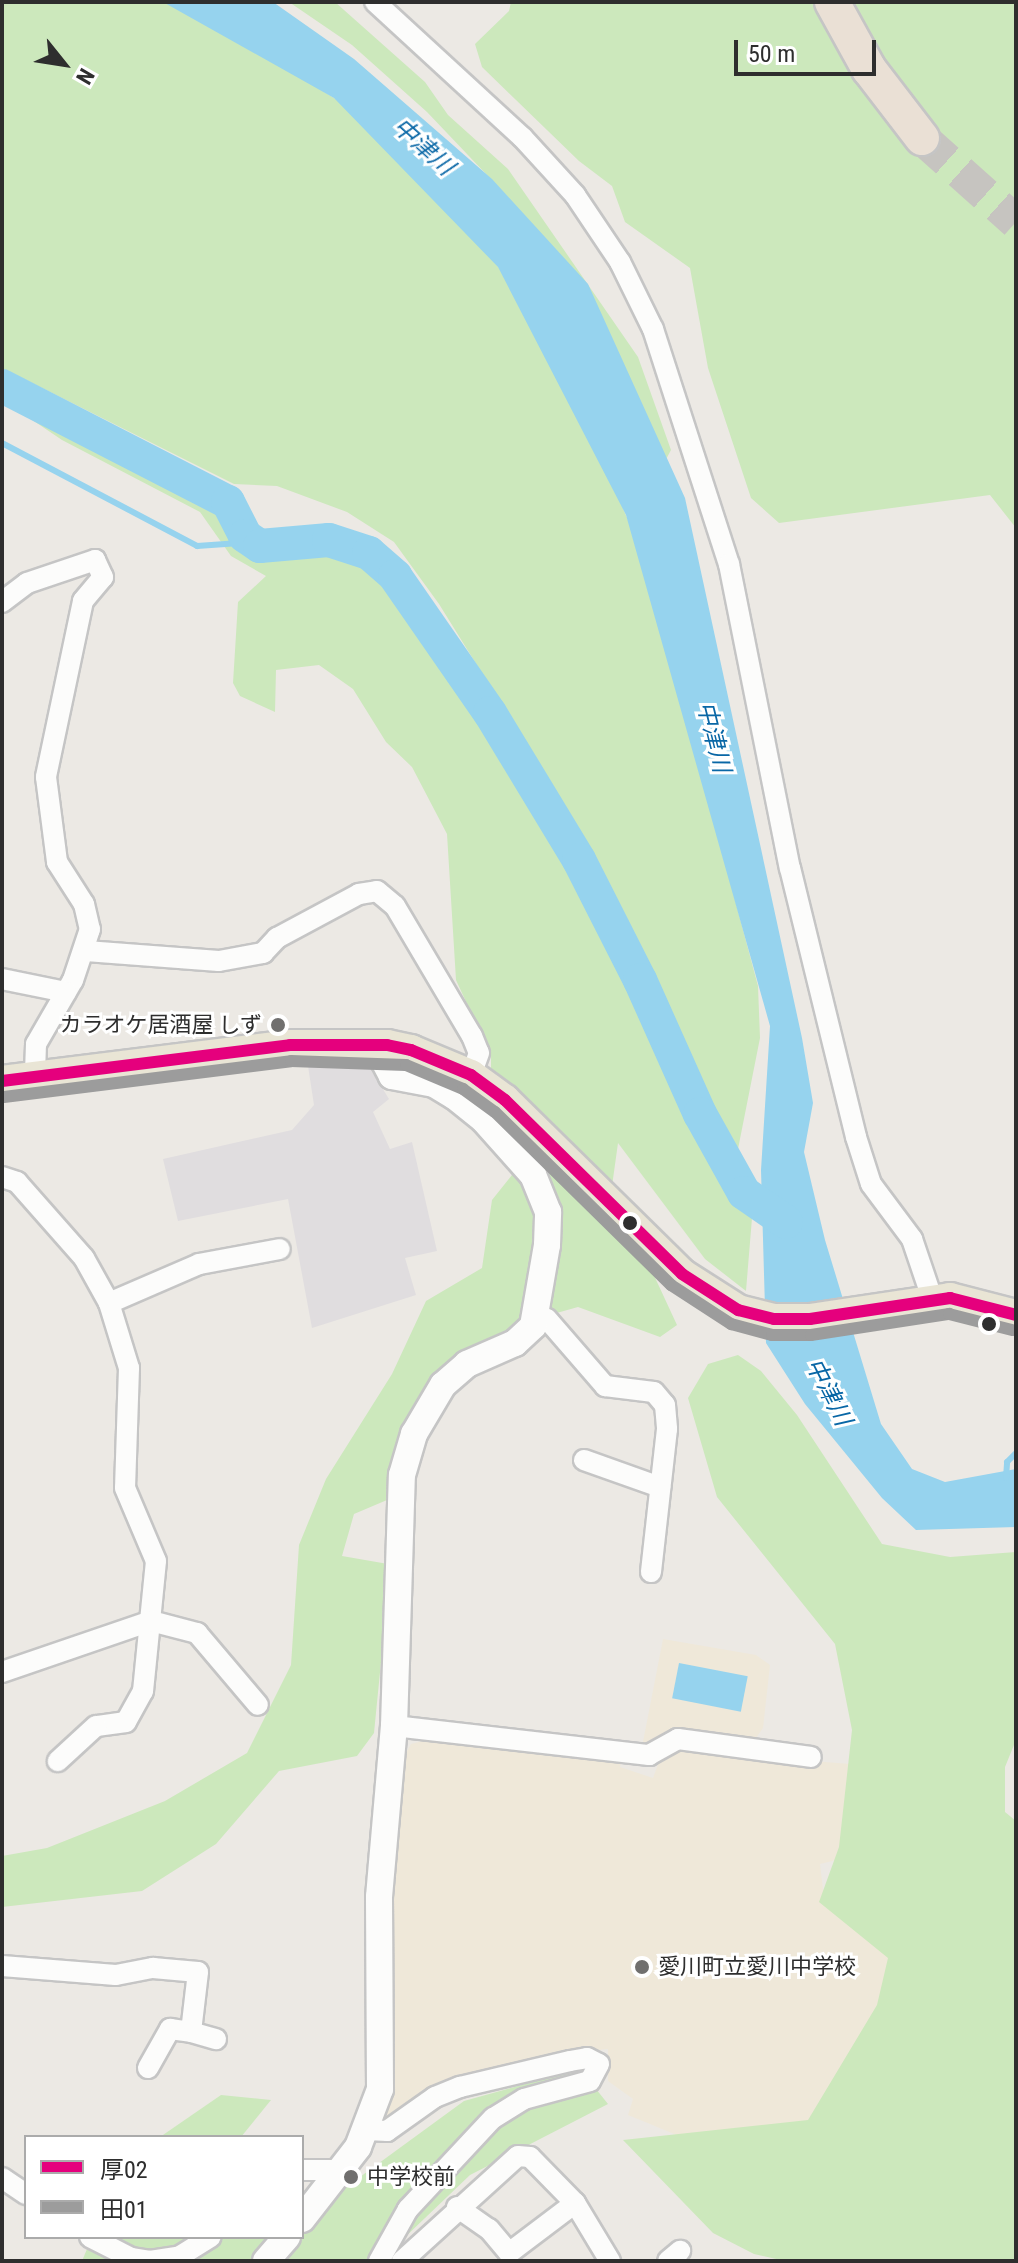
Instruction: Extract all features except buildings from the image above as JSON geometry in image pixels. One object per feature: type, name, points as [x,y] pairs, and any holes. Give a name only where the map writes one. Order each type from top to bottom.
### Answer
[{"type":"highway","points":[[832,2],[869,69],[922,138]]},
{"type":"main road","points":[[2,1081],[290,1045],[387,1045],[433,1056],[471,1075],[515,1109],[682,1274],[738,1310],[799,1319],[920,1300],[961,1299],[1016,1315]]},
{"type":"street","points":[[375,2],[538,152],[575,195],[620,262],[653,329],[729,564],[790,868],[856,1137],[871,1184],[912,1239],[920,1300]]},
{"type":"street","points":[[2,602],[27,583],[95,560],[103,577],[83,601],[46,777],[57,862],[90,922],[86,951],[36,1044],[35,1077]]},
{"type":"street","points":[[86,951],[219,961],[263,953],[277,938],[359,894],[377,891],[395,906],[472,1036],[479,1053],[471,1075]]},
{"type":"street","points":[[2,979],[66,992]]},
{"type":"street","points":[[304,2217],[342,2170],[368,2130],[380,2089],[379,1897],[394,1726],[401,1484],[414,1434],[454,1373],[515,1343],[537,1316],[548,1223],[540,1187],[493,1129],[454,1096],[434,1084],[392,1076],[384,1061],[387,1045]]},
{"type":"street","points":[[2,1177],[17,1182],[84,1258],[109,1303],[129,1368],[125,1488],[156,1561],[143,1691],[126,1722],[96,1726],[58,1761]]},
{"type":"street","points":[[109,1303],[199,1264],[280,1249]]},
{"type":"street","points":[[537,1316],[547,1319],[605,1386],[654,1392],[665,1405],[651,1572]]},
{"type":"street","points":[[584,1460],[660,1487]]},
{"type":"street","points":[[2,1672],[151,1621],[197,1633],[258,1705]]},
{"type":"street","points":[[394,1726],[649,1755],[678,1739],[811,1757]]},
{"type":"street","points":[[2,1966],[116,1975],[153,1968],[198,1972],[191,2032]]},
{"type":"street","points":[[148,2068],[170,2029],[216,2039]]},
{"type":"street","points":[[368,2130],[387,2131],[435,2097],[460,2087],[587,2058],[599,2064],[590,2081],[524,2099],[493,2118],[408,2209],[379,2261]]},
{"type":"street","points":[[402,2261],[457,2207],[518,2156],[530,2157],[575,2203],[610,2261]]},
{"type":"street","points":[[304,2170],[342,2170]]},
{"type":"street","points":[[2,2178],[24,2193]]},
{"type":"street","points":[[457,2207],[489,2229],[509,2253],[575,2203]]},
{"type":"street","points":[[94,2239],[121,2254],[150,2261],[180,2256],[208,2239]]},
{"type":"street","points":[[266,2261],[285,2239]]},
{"type":"shaded area","points":[[306,1053],[360,1055],[368,1065],[389,1099],[373,1112],[390,1149],[412,1142],[437,1251],[405,1258],[416,1295],[312,1328],[288,1199],[178,1221],[163,1159],[292,1130],[314,1105]]},
{"type":"shaded area","points":[[663,1639],[756,1655],[770,1665],[763,1728],[753,1742],[677,1735],[642,1747]]},
{"type":"shaded area","name":"愛川町立愛川中学校","points":[[438,1737],[621,1761],[620,1767],[653,1778],[662,1753],[674,1750],[850,1764],[844,1858],[820,1864],[823,1889],[894,1939],[894,1982],[777,2176],[628,2115],[633,2099],[608,2081],[608,2049],[554,2054],[431,2088],[385,2122],[392,2089],[392,1893],[400,1764],[411,1744]]},
{"type":"green space","points":[[2,2],[164,2],[238,38],[342,103],[436,188],[544,325],[643,555],[758,986],[760,1038],[738,1149],[703,1098],[640,944],[592,851],[439,604],[394,542],[347,512],[277,486],[234,484],[2,368]]},
{"type":"green space","points":[[289,2],[335,2],[425,82],[448,115],[508,169],[638,357],[671,450],[663,465],[546,245],[506,195],[427,112],[352,45]]},
{"type":"green space","points":[[511,2],[1016,2],[1016,528],[990,495],[779,523],[751,498],[708,368],[690,268],[625,222],[612,186],[579,161],[482,67],[475,44],[509,11]]},
{"type":"green space","points":[[24,404],[207,499],[239,551],[281,557],[350,556],[417,615],[559,840],[619,953],[687,1105],[752,1218],[746,1291],[705,1259],[618,1143],[608,1215],[645,1256],[677,1325],[660,1337],[578,1307],[521,1323],[458,1354],[401,1427],[387,1500],[354,1514],[342,1556],[388,1564],[389,1581],[374,1733],[357,1756],[279,1771],[216,1844],[142,1891],[2,1907],[2,1856],[47,1848],[165,1801],[247,1753],[291,1665],[299,1545],[326,1479],[392,1374],[426,1301],[482,1268],[492,1200],[531,1151],[532,1109],[491,1070],[491,1056],[456,980],[447,834],[412,767],[386,742],[353,689],[319,665],[276,670],[275,712],[240,696],[233,683],[238,602],[266,576],[231,556],[200,512],[62,440],[19,411]]},
{"type":"green space","points":[[738,1355],[761,1371],[797,1415],[882,1544],[950,1557],[1016,1552],[1016,1740],[1005,1767],[1005,1812],[1016,1821],[1016,2261],[785,2261],[754,2254],[713,2233],[623,2140],[808,2120],[877,2005],[888,1958],[819,1902],[839,1847],[852,1730],[835,1644],[717,1497],[688,1398],[708,1364]]},
{"type":"green space","points":[[580,2069],[608,2104],[470,2175],[380,2261],[82,2261],[91,2239],[304,2239],[304,2192],[338,2193],[464,2101]]},
{"type":"green space","points":[[221,2095],[271,2100],[243,2135],[163,2135]]},
{"type":"water","name":"中津川","points":[[163,2],[273,2],[354,59],[492,179],[588,284],[685,498],[802,1038],[813,1103],[804,1152],[825,1240],[881,1424],[912,1469],[945,1482],[1016,1469],[1016,1527],[916,1530],[882,1498],[805,1404],[766,1343],[761,1170],[770,1026],[626,515],[498,267],[334,98]]},
{"type":"water","points":[[679,1663],[748,1676],[741,1712],[672,1698]]},
{"type":"waterway","points":[[2,386],[228,502],[245,536],[260,546],[329,540],[369,553],[395,576],[490,713],[579,860],[640,980],[700,1114],[744,1193],[786,1222]]},
{"type":"waterway","points":[[2,443],[197,546],[254,542]]},
{"type":"waterway","points":[[1006,1478],[1007,1462],[1016,1453]]},
{"type":"tunnel","points":[[922,138],[1016,222]]},
{"type":"transit line","name":"厚02","points":[[2,1081],[290,1045],[387,1045],[411,1050],[471,1075],[505,1100],[682,1274],[738,1310],[774,1319],[810,1319],[950,1298],[1016,1315]]},
{"type":"transit line","name":"田01","points":[[4,1097],[291,1061],[406,1065],[463,1089],[495,1112],[671,1285],[731,1324],[772,1335],[811,1335],[949,1314],[1012,1330]]},
{"type":"place","name":"カラオケ居酒屋 しず","points":[[278,1025]]},
{"type":"place","name":"愛川町立愛川中学校","points":[[642,1967]]},
{"type":"place","name":"中学校前","points":[[351,2177]]}]
